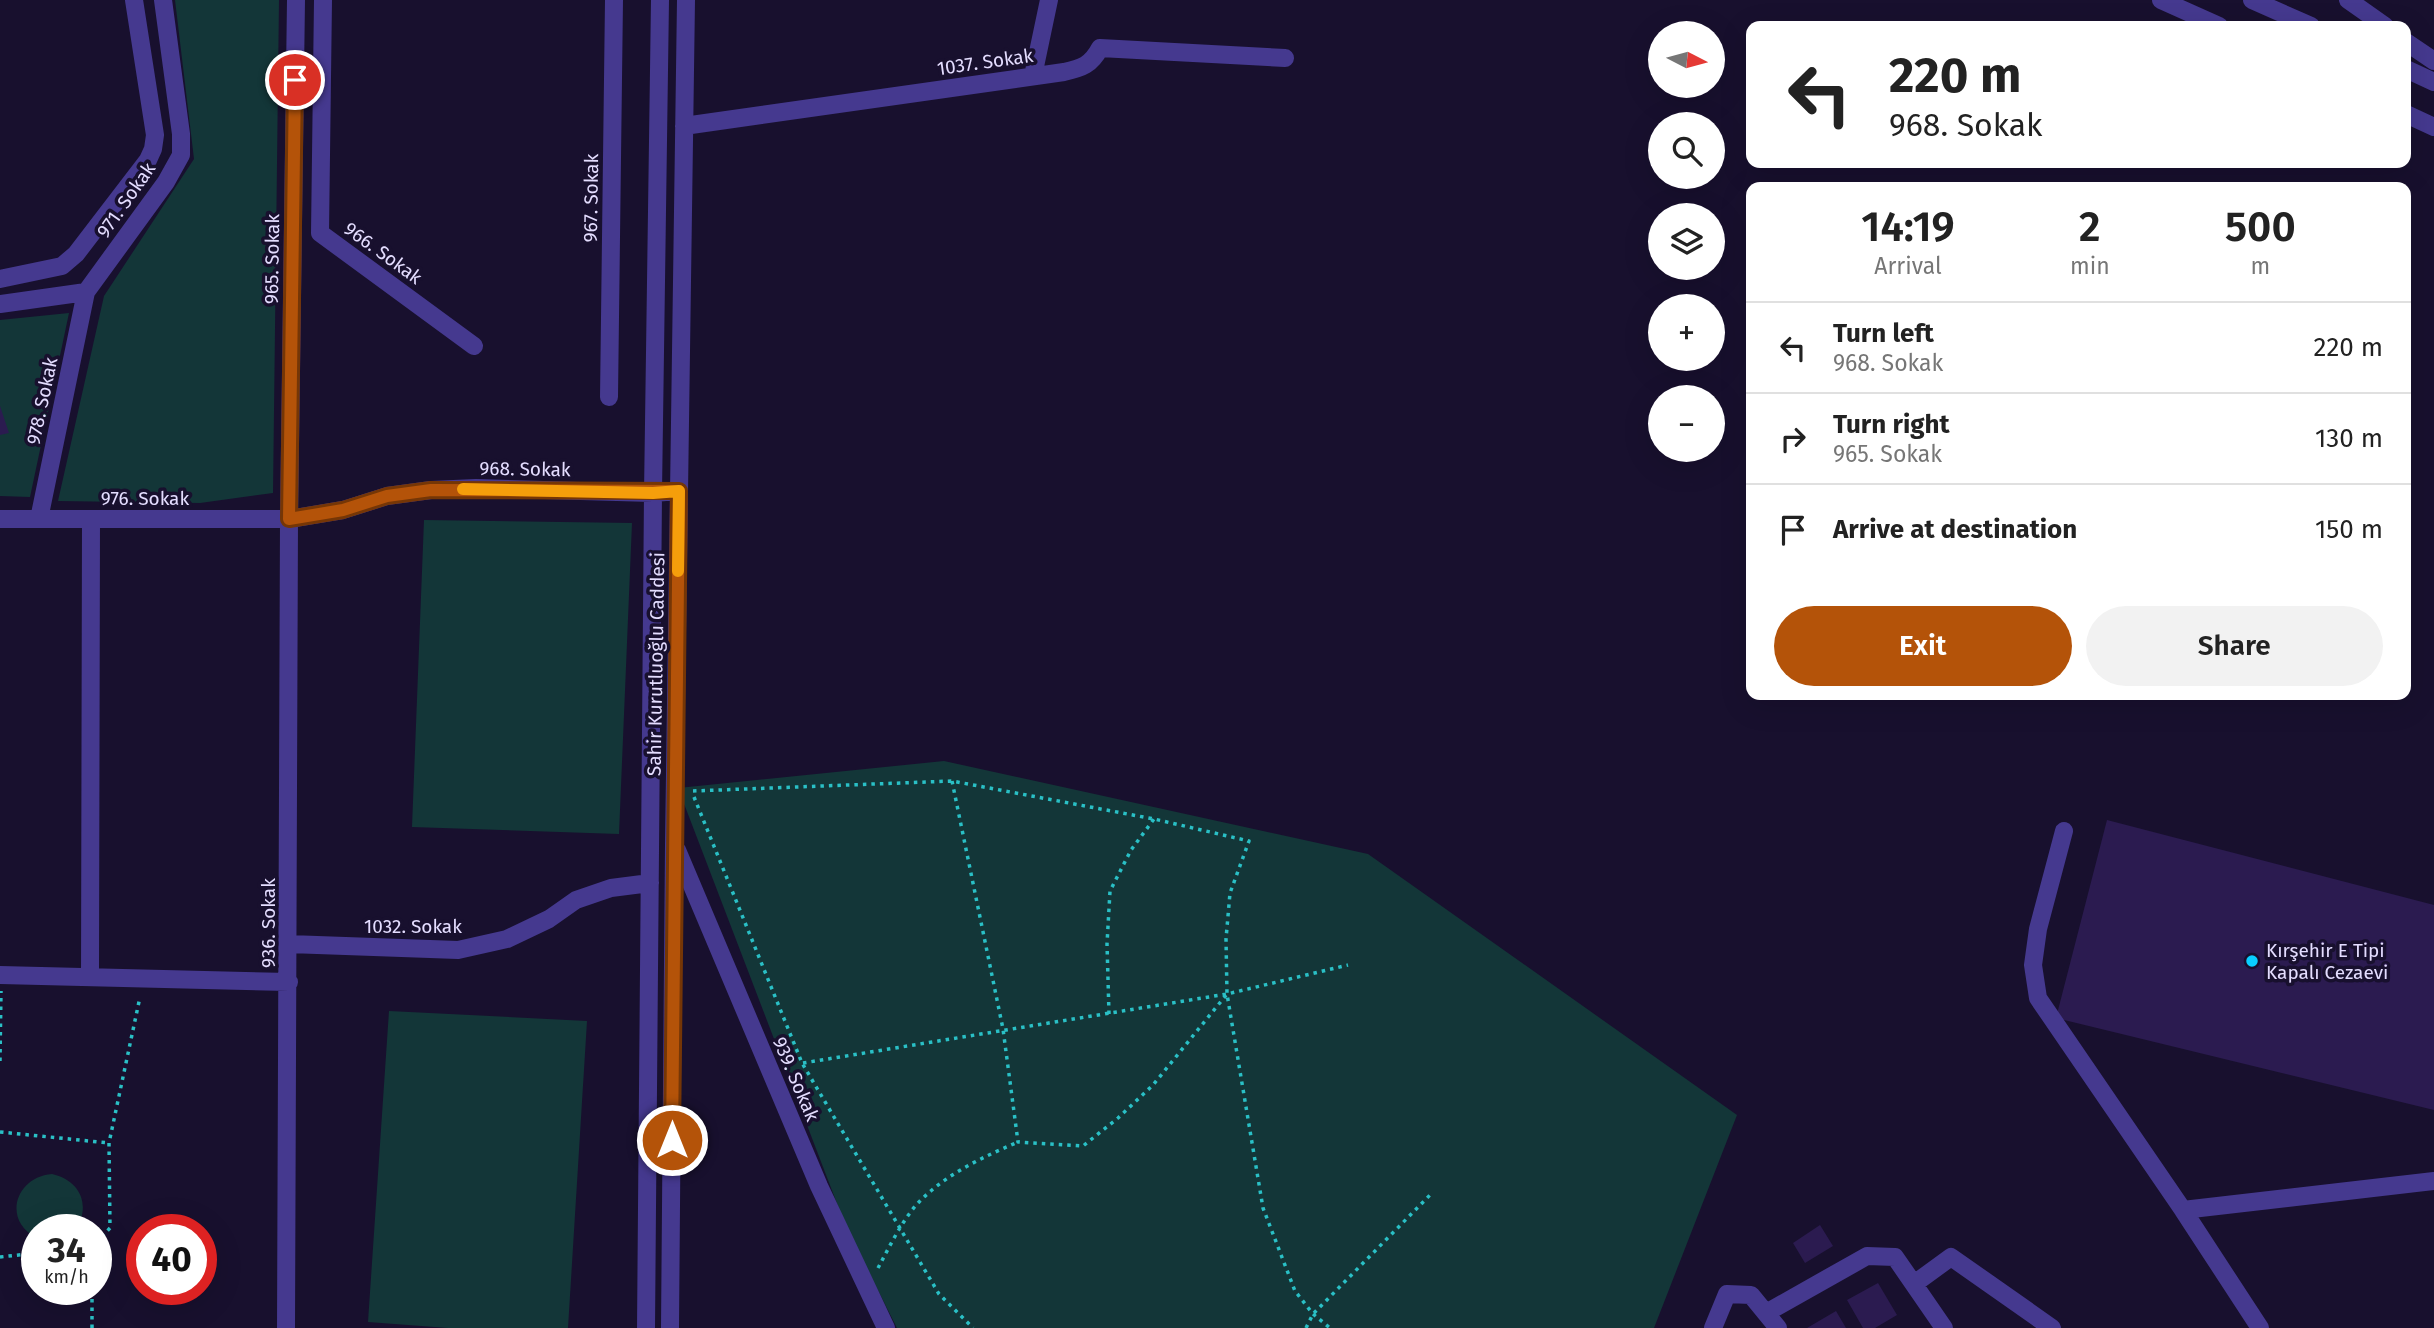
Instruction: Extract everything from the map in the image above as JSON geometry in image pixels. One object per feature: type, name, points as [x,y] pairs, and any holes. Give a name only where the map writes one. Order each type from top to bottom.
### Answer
[{"type":"street","points":[[0,279],[62,267],[76,254],[148,160],[155,135],[134,0]]},
{"type":"street","name":"971. Sokak","points":[[86,292],[166,182],[181,155],[181,134],[163,0]]},
{"type":"street","name":"965. Sokak","points":[[289,519],[296,0]]},
{"type":"street","name":"966. Sokak","points":[[323,0],[320,233],[474,346]]},
{"type":"street","name":"967. Sokak","points":[[609,397],[614,0]]},
{"type":"street","name":"Sahir Kurutluoğlu Caddesi","points":[[646,1328],[660,0]]},
{"type":"street","name":"Sahir Kurutluoğlu Caddesi","points":[[670,1328],[686,0]]},
{"type":"street","points":[[1033,76],[1049,0]]},
{"type":"street","points":[[2161,0],[2208,21]]},
{"type":"street","points":[[2252,0],[2300,21]]},
{"type":"street","points":[[2348,0],[2378,21]]},
{"type":"street","points":[[2411,45],[2434,61]]},
{"type":"street","name":"1037. Sokak","points":[[684,126],[1081,68],[1092,61],[1100,48],[1285,58]]},
{"type":"street","points":[[2411,71],[2434,82]]},
{"type":"street","points":[[2411,116],[2434,127]]},
{"type":"street","points":[[0,304],[86,292]]},
{"type":"street","name":"978. Sokak","points":[[39,519],[86,292]]},
{"type":"street","name":"968. Sokak","points":[[289,519],[343,510],[387,496],[431,490],[476,488],[653,493],[679,491]]},
{"type":"street","name":"976. Sokak","points":[[0,519],[289,519]]},
{"type":"street","points":[[90,519],[90,977]]},
{"type":"street","name":"936. Sokak","points":[[286,1328],[289,519]]},
{"type":"street","points":[[2064,831],[2038,929],[2033,965],[2038,998],[2260,1328]]},
{"type":"street","name":"939. Sokak","points":[[674,844],[818,1186],[886,1328]]},
{"type":"street","name":"1032. Sokak","points":[[289,944],[458,950],[507,939],[549,919],[576,900],[611,888],[650,883]]},
{"type":"street","points":[[1,975],[289,982]]},
{"type":"street","points":[[2183,1210],[2434,1181]]},
{"type":"street","points":[[1766,1312],[1867,1256],[1878,1255],[1895,1257],[1944,1328]]},
{"type":"street","points":[[1914,1284],[1951,1257],[2052,1328]]},
{"type":"street","points":[[1713,1328],[1727,1294],[1751,1294],[1778,1328]]},
{"type":"path","points":[[952,782],[1003,1029],[1018,1142]]},
{"type":"path","points":[[973,1328],[939,1294],[802,1063],[691,791],[952,782],[1154,819],[1249,841],[1230,893],[1226,939],[1227,995],[1263,1208],[1295,1291],[1313,1314],[1330,1328]]},
{"type":"path","points":[[1109,1015],[1107,944],[1110,891],[1131,849],[1154,819]]},
{"type":"path","points":[[802,1063],[1227,995],[1348,965]]},
{"type":"path","points":[[0,1061],[1,975]]},
{"type":"path","points":[[110,1214],[109,1143],[144,978]]},
{"type":"path","points":[[876,1271],[919,1202],[949,1178],[984,1156],[1018,1142],[1083,1146],[1153,1085],[1227,995]]},
{"type":"path","points":[[0,1132],[109,1143]]},
{"type":"path","points":[[1306,1328],[1313,1314],[1431,1194]]},
{"type":"path","points":[[0,1257],[21,1255]]},
{"type":"path","points":[[92,1305],[92,1328]]},
{"type":"green space","points":[[175,0],[279,0],[273,493],[200,503],[58,501],[104,296],[194,159]]},
{"type":"green space","points":[[69,313],[30,497],[0,496],[0,320]]},
{"type":"green space","points":[[424,520],[632,523],[619,834],[412,827]]},
{"type":"green space","points":[[944,761],[1368,854],[1737,1115],[1654,1328],[897,1328],[846,1227],[678,788]]},
{"type":"green space","points":[[389,1011],[587,1021],[568,1328],[448,1328],[368,1322]]},
{"type":"green space","points":[[52,1174],[70,1182],[80,1195],[82,1214],[21,1214],[21,1224],[17,1211],[18,1201],[29,1183]]},
{"type":"building","points":[[0,406],[9,433],[0,435]]},
{"type":"building","name":"Kırşehir E Tipi Kapalı Cezaevi","points":[[2107,820],[2434,905],[2434,1110],[2056,1018]]},
{"type":"building","points":[[1820,1225],[1833,1246],[1805,1263],[1793,1243]]},
{"type":"building","points":[[1878,1283],[1897,1315],[1875,1328],[1863,1328],[1847,1300]]},
{"type":"building","points":[[1836,1311],[1846,1328],[1807,1328]]},
{"type":"slow traffic","points":[[463,489],[653,493],[679,491],[678,571]]},
{"type":"place","name":"Kırşehir E Tipi Kapalı Cezaevi","points":[[2252,961]]},
{"type":"route","points":[[295,80],[289,519],[343,510],[387,496],[431,490],[476,488],[653,493],[679,491],[672,1140]]}]
